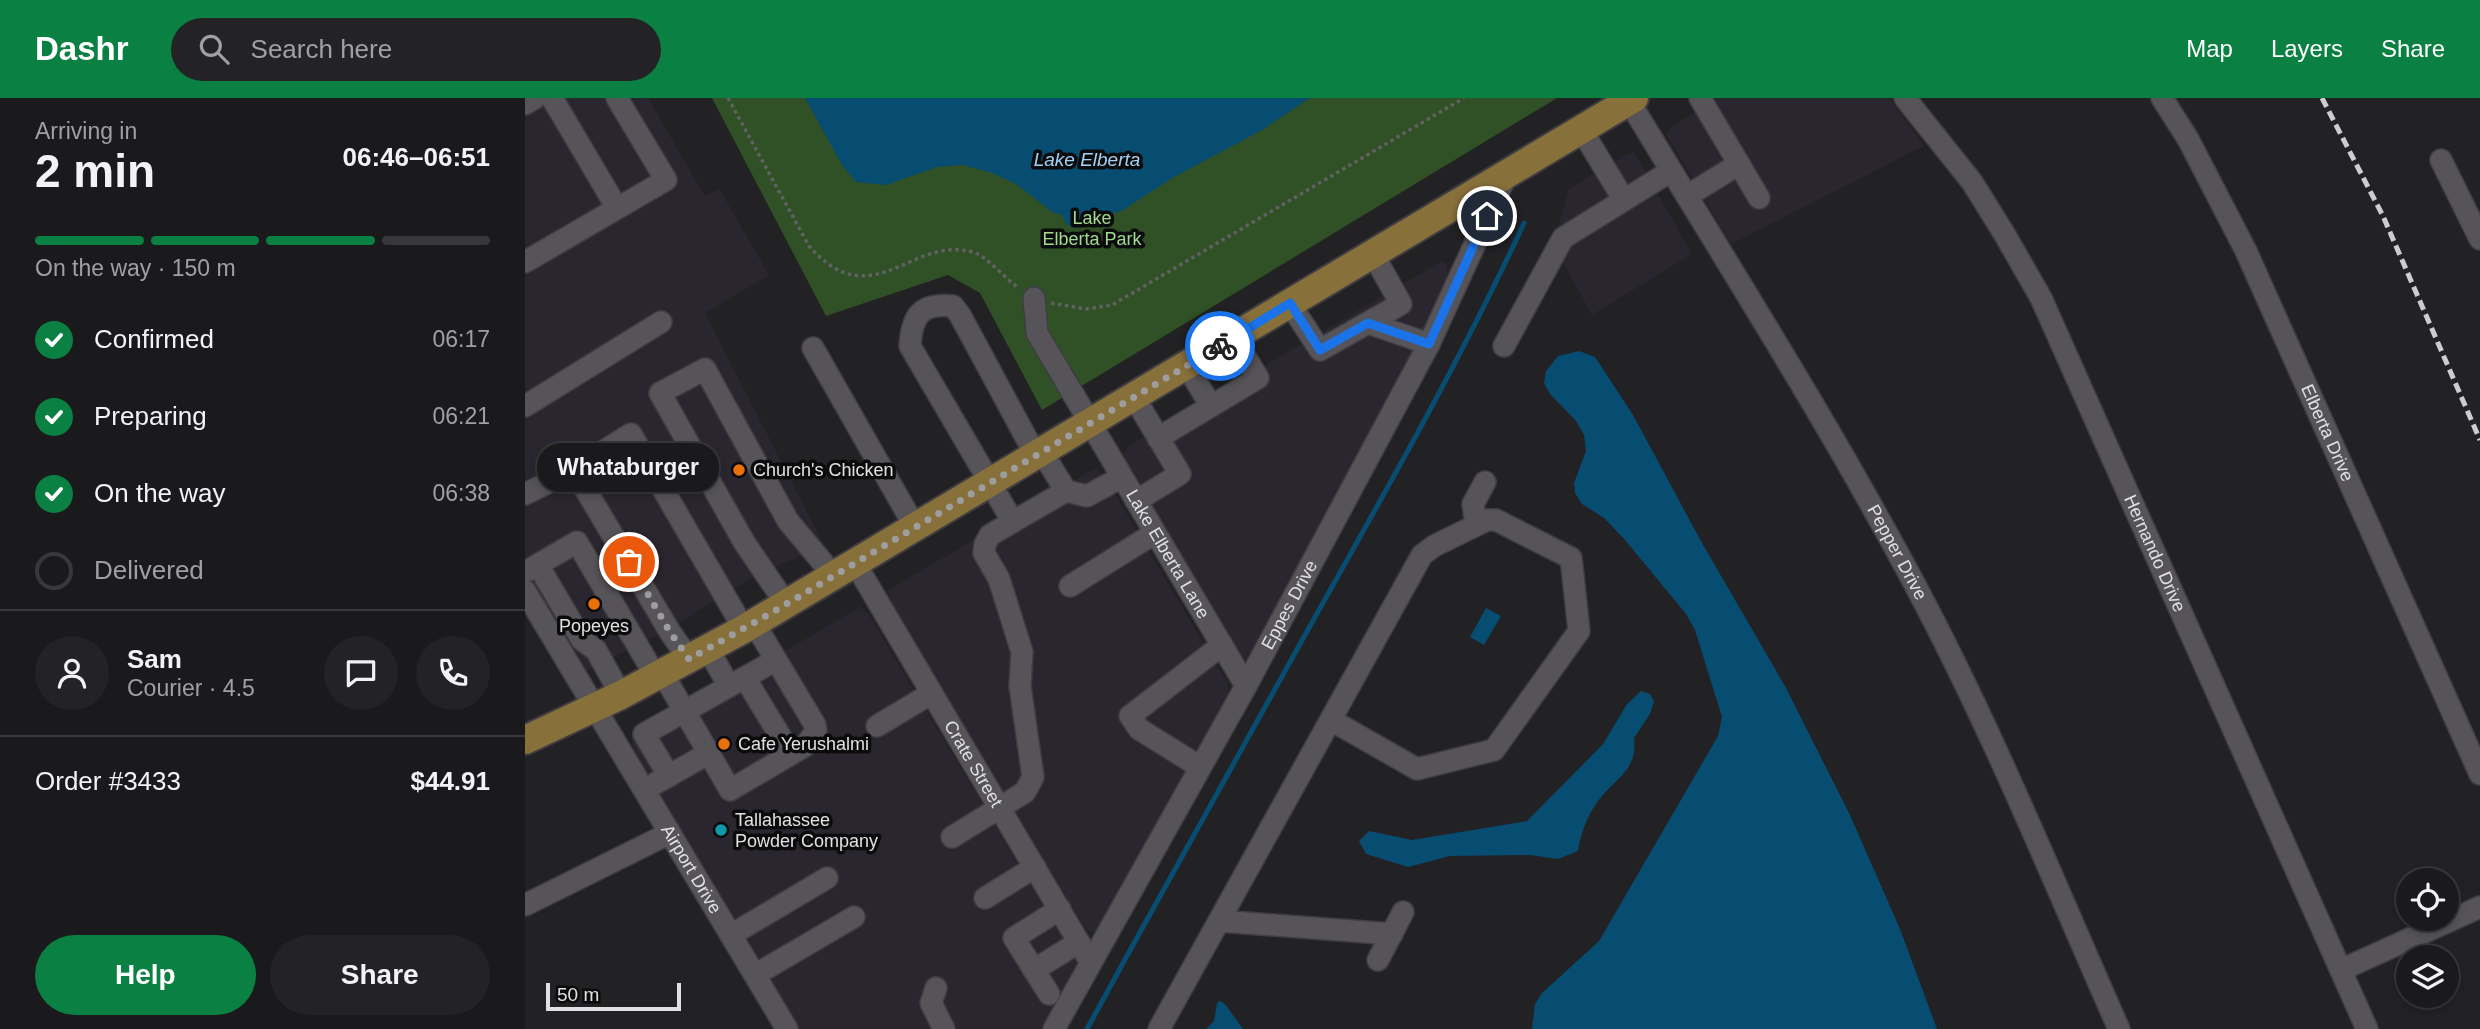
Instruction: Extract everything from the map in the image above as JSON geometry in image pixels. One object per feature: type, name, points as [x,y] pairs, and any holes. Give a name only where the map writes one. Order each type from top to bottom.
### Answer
[{"type":"main road","points":[[525,740],[660,676],[749,626],[1631,99]]},
{"type":"street","points":[[525,104],[535,98]]},
{"type":"street","points":[[551,98],[617,208]]},
{"type":"street","points":[[525,262],[666,180],[617,98]]},
{"type":"street","points":[[1700,98],[1759,198]]},
{"type":"street","name":"Hernando Drive","points":[[1905,98],[1972,182],[2041,298],[2367,1029]]},
{"type":"street","name":"Elberta Drive","points":[[2162,98],[2188,139],[2246,251],[2480,774]]},
{"type":"street","name":"Pepper Drive","points":[[1631,99],[1671,171],[1867,497],[1915,584],[2003,768],[2119,1029]]},
{"type":"street","points":[[1581,129],[1624,200]]},
{"type":"street","points":[[2441,160],[2477,227]]},
{"type":"street","points":[[1686,196],[1739,164]]},
{"type":"street","points":[[1504,346],[1563,238],[1671,171]]},
{"type":"street","name":"Eppes Drive","points":[[1054,1029],[1246,686],[1429,344],[1507,174]]},
{"type":"street","points":[[1290,303],[1320,350],[1401,304],[1373,254]]},
{"type":"street","name":"Lake Elberta Lane","points":[[1034,298],[1037,333],[1246,686]]},
{"type":"street","points":[[1013,522],[910,346],[911,326],[926,308],[953,306],[960,315],[1039,454],[1066,491],[1087,496],[1122,477]]},
{"type":"street","points":[[525,406],[661,322]]},
{"type":"street","points":[[1368,323],[1429,344]]},
{"type":"street","points":[[1158,438],[1258,378],[1234,338]]},
{"type":"street","points":[[813,348],[915,527]]},
{"type":"street","points":[[1187,366],[1212,406]]},
{"type":"street","name":"Crate Street","points":[[786,604],[738,531],[660,393],[705,369],[788,521],[844,569],[932,693],[1091,963]]},
{"type":"street","points":[[1134,397],[1180,474],[1136,501]]},
{"type":"street","points":[[525,494],[574,470],[631,434],[749,626],[776,660],[816,731],[813,738],[791,754],[730,790],[685,711],[629,632],[577,542],[531,569],[582,640],[596,650],[621,695]]},
{"type":"street","points":[[574,470],[670,632],[737,682],[791,754]]},
{"type":"street","points":[[1476,525],[1473,504],[1485,482]]},
{"type":"street","points":[[952,837],[1025,792],[1033,777],[1020,686],[1022,652],[999,579],[984,553],[985,544],[990,535],[1066,491]]},
{"type":"street","points":[[1159,1029],[1219,921],[1331,719],[1422,555],[1434,546],[1486,520],[1496,520],[1571,558],[1579,631],[1494,750],[1417,769],[1331,719]]},
{"type":"street","points":[[1070,586],[1155,533]]},
{"type":"street","name":"Airport Drive","points":[[525,591],[787,1029]]},
{"type":"street","points":[[596,650],[629,632]]},
{"type":"street","points":[[1200,767],[1139,729],[1130,716],[1222,645]]},
{"type":"street","points":[[669,776],[644,734],[776,660]]},
{"type":"street","points":[[877,726],[932,693]]},
{"type":"street","points":[[644,790],[709,753]]},
{"type":"street","points":[[525,905],[670,834]]},
{"type":"street","points":[[985,898],[1035,867]]},
{"type":"street","points":[[731,935],[827,877]]},
{"type":"street","points":[[2341,970],[2480,907]]},
{"type":"street","points":[[1049,994],[1014,938],[1060,909]]},
{"type":"street","points":[[1378,960],[1403,912]]},
{"type":"street","points":[[755,975],[854,918]]},
{"type":"street","points":[[1219,921],[1392,934]]},
{"type":"street","points":[[1034,970],[1079,942]]},
{"type":"street","points":[[936,988],[931,1003],[944,1029]]},
{"type":"path","points":[[728,98],[809,246],[823,261],[840,271],[859,276],[883,273],[949,248],[962,250],[977,253],[1011,283],[1034,298],[1086,309],[1112,305],[1464,98]]},
{"type":"shaded area","points":[[525,98],[648,98],[705,196],[719,188],[769,275],[705,313],[824,545],[752,578],[664,632],[582,673],[525,576]]},
{"type":"shaded area","points":[[1718,98],[1889,98],[1924,146],[1731,244],[1666,134],[1677,123]]},
{"type":"shaded area","points":[[1634,152],[1692,254],[1592,315],[1553,244],[1569,189]]},
{"type":"shaded area","points":[[1442,261],[1446,264],[1448,274],[1437,306],[1254,656],[1250,659],[1241,657],[1126,463],[1123,452],[1132,444]]},
{"type":"shaded area","points":[[1095,468],[1103,474],[1228,684],[1229,698],[1101,931],[1092,933],[1085,928],[892,604],[888,590]]},
{"type":"shaded area","points":[[860,607],[868,613],[1077,963],[1074,974],[1043,1029],[800,1029],[633,748],[631,735]]},
{"type":"green space","name":"Lake Elberta Park","points":[[712,98],[1557,98],[1042,410],[980,293],[948,275],[826,316]]},
{"type":"water","name":"Lake Elberta","points":[[805,98],[1314,98],[1308,99],[1262,130],[1174,177],[1123,210],[1075,228],[1066,224],[1062,215],[1052,212],[1016,184],[992,173],[963,165],[937,167],[886,185],[856,182],[842,165]]},
{"type":"water","points":[[1579,351],[1595,357],[1633,415],[1702,543],[1785,686],[1850,815],[1900,929],[1937,1029],[1532,1029],[1535,1004],[1542,993],[1599,941],[1718,736],[1722,717],[1695,630],[1686,614],[1625,540],[1604,518],[1582,504],[1575,493],[1574,483],[1586,451],[1584,435],[1576,421],[1550,394],[1544,383],[1546,371],[1558,356]]},
{"type":"water","points":[[1486,608],[1501,616],[1484,645],[1470,637]]},
{"type":"water","points":[[1641,691],[1650,694],[1654,701],[1650,714],[1634,738],[1629,766],[1598,801],[1591,813],[1578,851],[1558,859],[1530,855],[1450,856],[1408,867],[1366,854],[1359,841],[1369,831],[1412,840],[1527,821],[1603,744],[1627,704]]},
{"type":"water","points":[[1220,1001],[1243,1029],[1206,1029],[1214,1021],[1217,1003]]},
{"type":"waterway","points":[[1087,1029],[1419,431],[1524,223]]},
{"type":"railway","points":[[2322,98],[2383,216],[2480,440]]},
{"type":"way so far","points":[[629,562],[689,659],[773,612],[1220,346]]},
{"type":"place","name":"Church's Chicken","points":[[739,470]]},
{"type":"place","name":"Whataburger","points":[[629,562]]},
{"type":"place","name":"Popeyes","points":[[594,604]]},
{"type":"place","name":"Cafe Yerushalmi","points":[[724,744]]},
{"type":"place","name":"Tallahassee Powder Company","points":[[721,830]]},
{"type":"route","points":[[1220,346],[1290,303],[1320,350],[1368,323],[1429,344],[1487,216]]}]
